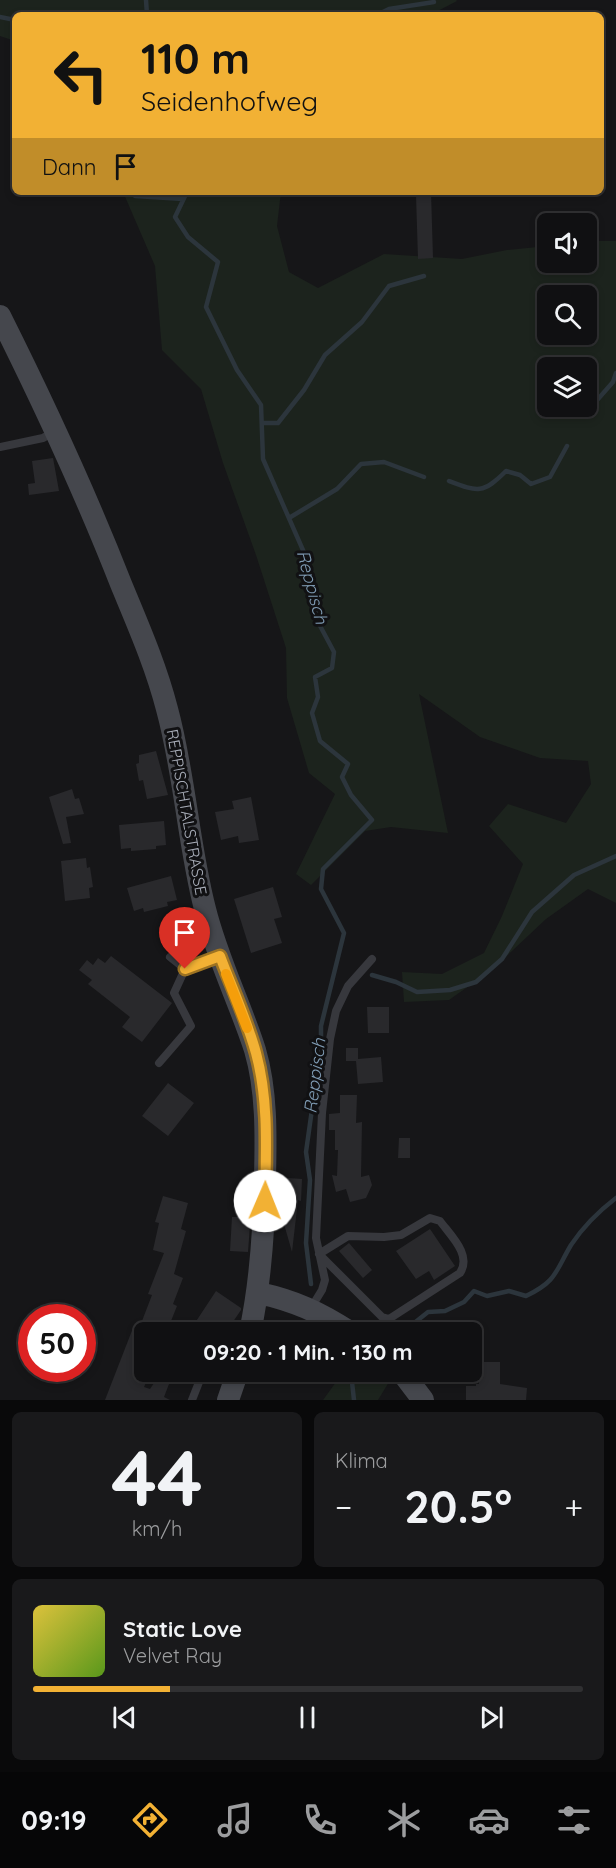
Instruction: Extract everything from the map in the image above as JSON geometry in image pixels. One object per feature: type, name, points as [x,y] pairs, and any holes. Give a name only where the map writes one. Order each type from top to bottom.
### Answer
[{"type":"main road","name":"REPPISCHTALSTRASSE","points":[[0,316],[56,430],[110,554],[151,660],[178,749],[205,912],[256,1053],[264,1095],[266,1169],[259,1293],[252,1322]]},
{"type":"main road","points":[[259,1293],[311,1308],[333,1322]]},
{"type":"main road","points":[[409,1382],[423,1400]]},
{"type":"lane","points":[[0,447],[44,438],[56,430]]},
{"type":"lane","points":[[159,1063],[191,1026],[174,993],[185,969],[220,956]]},
{"type":"lane","points":[[170,957],[185,969]]},
{"type":"lane","points":[[311,1308],[325,1280],[316,1238],[322,1113],[330,1039],[336,1011],[348,986],[372,959]]},
{"type":"lane","points":[[430,1218],[440,1221],[464,1255],[465,1266],[460,1273],[389,1319],[382,1317],[319,1254],[348,1236],[384,1238],[401,1235],[430,1218]]},
{"type":"lane","points":[[192,1400],[203,1372],[233,1385]]},
{"type":"shaded area","points":[[0,0],[457,1],[436,12],[12,12],[12,40],[0,36]]},
{"type":"shaded area","points":[[124,195],[281,195],[277,226],[289,272],[318,288],[384,254],[462,259],[537,247],[537,273],[597,273],[597,241],[616,241],[616,903],[588,889],[546,919],[493,969],[449,1000],[404,1002],[402,972],[442,974],[484,953],[502,916],[523,864],[489,826],[508,804],[566,823],[591,784],[588,761],[540,758],[480,737],[419,694],[448,833],[391,827],[365,831],[311,885],[296,874],[335,794],[309,773],[287,698],[286,648],[223,463],[201,389],[162,350],[155,266]]},
{"type":"shaded area","points":[[336,1382],[389,1382],[378,1400],[323,1400]]},
{"type":"building","points":[[416,195],[431,195],[433,258],[418,259]]},
{"type":"building","points":[[53,458],[59,491],[29,495],[28,484],[35,483],[32,461]]},
{"type":"building","points":[[156,751],[168,795],[147,799],[143,780],[139,781],[136,764],[139,763],[139,755]]},
{"type":"building","points":[[72,789],[75,799],[79,798],[84,814],[66,817],[71,843],[63,844],[49,797]]},
{"type":"building","points":[[251,797],[259,840],[239,843],[238,836],[221,840],[215,812],[234,809],[232,801]]},
{"type":"building","points":[[164,821],[166,845],[156,846],[156,849],[131,851],[131,848],[121,849],[119,825]]},
{"type":"building","points":[[86,858],[93,887],[89,888],[90,898],[65,901],[61,861]]},
{"type":"building","points":[[171,876],[177,900],[167,902],[168,906],[144,912],[143,908],[134,911],[127,888]]},
{"type":"building","points":[[273,887],[282,917],[274,919],[282,943],[251,953],[234,899]]},
{"type":"building","points":[[111,956],[172,1003],[142,1042],[122,1027],[130,1017],[88,984],[92,980],[79,970],[87,960],[93,965],[98,958],[105,963]]},
{"type":"building","points":[[367,1007],[389,1007],[389,1033],[368,1033]]},
{"type":"building","points":[[346,1048],[358,1048],[358,1059],[381,1057],[383,1082],[358,1084],[356,1061],[346,1061]]},
{"type":"building","points":[[168,1083],[194,1103],[168,1136],[142,1116]]},
{"type":"building","points":[[340,1095],[357,1095],[356,1123],[362,1122],[361,1177],[369,1175],[372,1185],[366,1198],[350,1202],[346,1189],[336,1192],[332,1175],[337,1176],[338,1150],[335,1150],[335,1130],[329,1130],[329,1114],[340,1113]]},
{"type":"building","points":[[399,1138],[410,1138],[410,1158],[398,1158]]},
{"type":"building","points":[[288,1178],[302,1179],[301,1201],[298,1200],[292,1252],[284,1224],[277,1224],[278,1199],[281,1199],[281,1195],[287,1196]]},
{"type":"building","points":[[163,1196],[188,1203],[181,1229],[186,1231],[174,1274],[183,1278],[173,1304],[177,1306],[171,1322],[142,1321],[152,1295],[148,1294],[164,1253],[153,1250],[159,1223],[155,1222]]},
{"type":"building","points":[[232,1217],[244,1217],[243,1224],[250,1225],[248,1252],[230,1251]]},
{"type":"building","points":[[430,1229],[455,1266],[434,1280],[429,1271],[416,1279],[396,1251]]},
{"type":"building","points":[[349,1243],[372,1270],[363,1278],[339,1251]]},
{"type":"building","points":[[216,1291],[241,1308],[233,1322],[196,1322]]},
{"type":"building","points":[[134,1328],[134,1382],[146,1382],[144,1387],[150,1389],[155,1382],[170,1382],[164,1397],[170,1400],[105,1400]]},
{"type":"building","points":[[482,1362],[500,1362],[500,1384],[527,1388],[526,1400],[466,1400],[466,1386],[482,1382]]},
{"type":"waterway","name":"Reppisch","points":[[146,0],[147,12]]},
{"type":"waterway","points":[[383,12],[434,2]]},
{"type":"waterway","points":[[0,17],[12,19]]},
{"type":"waterway","name":"Reppisch","points":[[186,195],[175,217],[188,237],[218,262],[206,307],[237,370],[261,405],[263,459],[306,557],[318,622],[334,652],[332,668],[315,677],[318,697],[312,713],[320,741],[348,764],[342,777],[351,795],[372,820],[323,869],[321,889],[344,933],[321,1026],[321,1045],[306,1152],[310,1180],[306,1243],[311,1284]]},
{"type":"waterway","points":[[135,196],[183,199]]},
{"type":"waterway","points":[[262,423],[278,423],[304,390],[325,355],[362,322],[389,286],[424,276]]},
{"type":"waterway","points":[[597,400],[613,382],[616,373]]},
{"type":"waterway","points":[[449,481],[480,489],[491,484],[506,471],[520,475],[531,484],[550,477],[567,446]]},
{"type":"waterway","points":[[289,518],[337,489],[361,464],[384,462],[424,477]]},
{"type":"waterway","points":[[372,975],[396,982],[417,992],[450,990],[476,982],[502,959],[532,912],[574,875],[616,856]]},
{"type":"waterway","points":[[416,1322],[428,1312],[445,1311],[464,1302],[474,1291],[487,1296],[509,1291],[526,1296],[536,1291],[554,1275],[571,1245],[586,1226],[616,1198]]},
{"type":"waterway","name":"Reppisch","points":[[352,1382],[354,1400]]},
{"type":"slow traffic","points":[[226,974],[247,1028]]},
{"type":"route","points":[[185,969],[220,956],[246,1023],[256,1053],[264,1095],[265,1201]]}]
